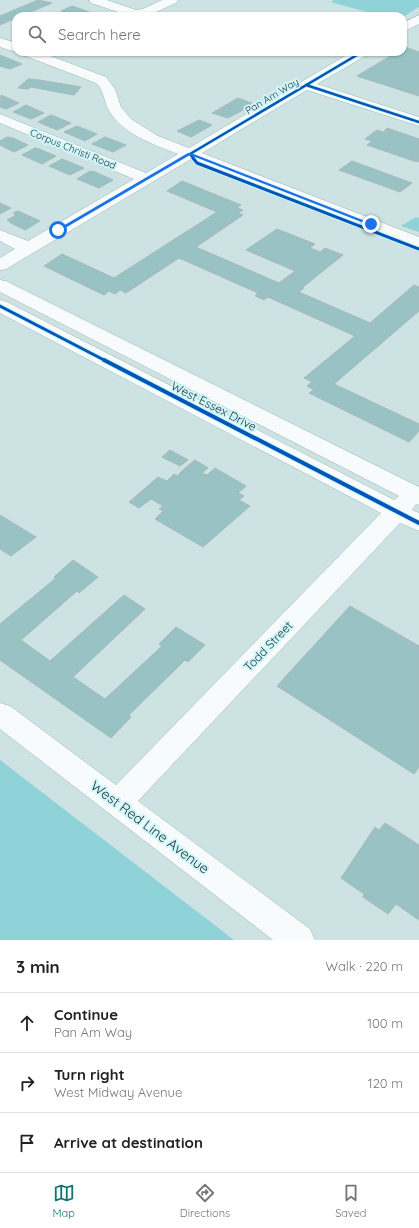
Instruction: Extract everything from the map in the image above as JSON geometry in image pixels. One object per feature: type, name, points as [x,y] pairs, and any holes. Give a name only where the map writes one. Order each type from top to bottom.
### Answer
[{"type":"street","points":[[95,0],[125,12]]},
{"type":"street","points":[[146,12],[172,0]]},
{"type":"street","points":[[407,26],[419,19]]},
{"type":"street","points":[[0,42],[12,46]]},
{"type":"street","points":[[44,56],[101,80],[108,87],[115,109],[130,125],[153,139],[419,243]]},
{"type":"street","name":"Pan Am Way","points":[[0,264],[355,56]]},
{"type":"street","points":[[306,85],[419,122]]},
{"type":"street","name":"Corpus Christi Road","points":[[0,118],[147,179]]},
{"type":"street","points":[[0,235],[28,248]]},
{"type":"street","name":"West Essex Drive","points":[[0,285],[236,404],[414,503]]},
{"type":"street","name":"West Essex Drive","points":[[0,306],[217,419],[414,503]]},
{"type":"street","points":[[99,358],[118,345]]},
{"type":"street","points":[[217,419],[236,404]]},
{"type":"street","name":"Todd Street","points":[[117,803],[414,503]]},
{"type":"street","name":"West Red Line Avenue","points":[[0,714],[299,940]]},
{"type":"shaded area","points":[[334,0],[419,0],[419,7],[407,14],[407,12],[367,12],[331,2]]},
{"type":"shaded area","points":[[416,217],[419,218],[419,232],[401,226]]},
{"type":"shaded area","points":[[0,760],[234,940],[0,940]]},
{"type":"building","points":[[38,0],[52,3],[31,12],[12,12],[12,20],[0,25],[0,16]]},
{"type":"building","points":[[72,6],[89,12],[64,12],[61,11]]},
{"type":"building","points":[[407,48],[419,52],[419,96],[357,76],[390,56],[407,56]]},
{"type":"building","points":[[0,55],[22,64],[10,69],[0,66]]},
{"type":"building","points":[[28,79],[81,87],[74,95],[31,87],[28,89],[18,88]]},
{"type":"building","points":[[1,95],[19,103],[6,109],[0,107]]},
{"type":"building","points":[[238,98],[254,104],[228,118],[212,113]]},
{"type":"building","points":[[26,105],[44,113],[31,119],[13,112]]},
{"type":"building","points":[[51,115],[71,123],[57,130],[38,122]]},
{"type":"building","points":[[199,120],[212,125],[191,137],[177,131]]},
{"type":"building","points":[[77,126],[97,134],[85,141],[64,132]]},
{"type":"building","points":[[387,128],[419,139],[419,161],[417,162],[367,145],[372,141],[365,139],[377,130],[386,133],[388,132],[384,131]]},
{"type":"building","points":[[7,137],[13,138],[28,145],[14,152],[0,145],[0,141]]},
{"type":"building","points":[[105,137],[126,145],[113,152],[92,144]]},
{"type":"building","points":[[35,148],[56,156],[42,164],[22,155]]},
{"type":"building","points":[[62,159],[84,168],[70,175],[49,166]]},
{"type":"building","points":[[352,161],[412,183],[400,192],[339,170]]},
{"type":"building","points":[[90,171],[113,180],[99,188],[77,179]]},
{"type":"building","points":[[182,181],[241,205],[237,208],[243,210],[238,213],[243,215],[196,247],[279,283],[295,271],[246,250],[277,229],[315,244],[310,248],[320,252],[325,248],[343,255],[303,287],[304,288],[299,292],[370,323],[414,285],[419,287],[419,311],[334,384],[419,424],[419,431],[409,442],[309,393],[314,390],[307,386],[312,382],[304,378],[355,336],[268,297],[264,300],[255,296],[258,293],[179,258],[126,293],[120,290],[115,294],[109,291],[104,295],[44,266],[62,254],[114,278],[217,212],[167,191]]},
{"type":"building","points":[[0,203],[11,208],[0,214]]},
{"type":"building","points":[[18,211],[40,221],[25,230],[7,220],[16,215],[13,213]]},
{"type":"building","points":[[170,450],[188,460],[180,466],[162,457]]},
{"type":"building","points":[[195,460],[208,468],[202,473],[207,475],[215,468],[246,486],[238,493],[244,496],[239,500],[250,506],[203,547],[155,519],[163,511],[159,509],[163,506],[151,499],[139,508],[129,502],[158,477],[167,481],[174,474],[177,476]]},
{"type":"building","points":[[0,515],[36,537],[11,556],[0,549]]},
{"type":"building","points":[[73,560],[98,577],[79,593],[77,591],[21,640],[50,661],[124,595],[145,609],[73,677],[105,699],[162,646],[159,644],[176,627],[205,645],[188,662],[185,660],[129,715],[131,717],[111,738],[0,660],[0,624],[56,578],[54,577]]},
{"type":"building","points":[[350,606],[419,646],[419,767],[414,774],[277,686]]},
{"type":"building","points":[[385,823],[419,845],[419,920],[396,904],[388,914],[363,897],[364,894],[341,878],[375,827],[379,830]]},
{"type":"cycle path","points":[[355,56],[190,154],[197,163],[419,249]]},
{"type":"cycle path","points":[[306,85],[419,122]]},
{"type":"cycle path","points":[[0,306],[419,523]]},
{"type":"route","points":[[58,230],[190,154],[371,224]]}]
